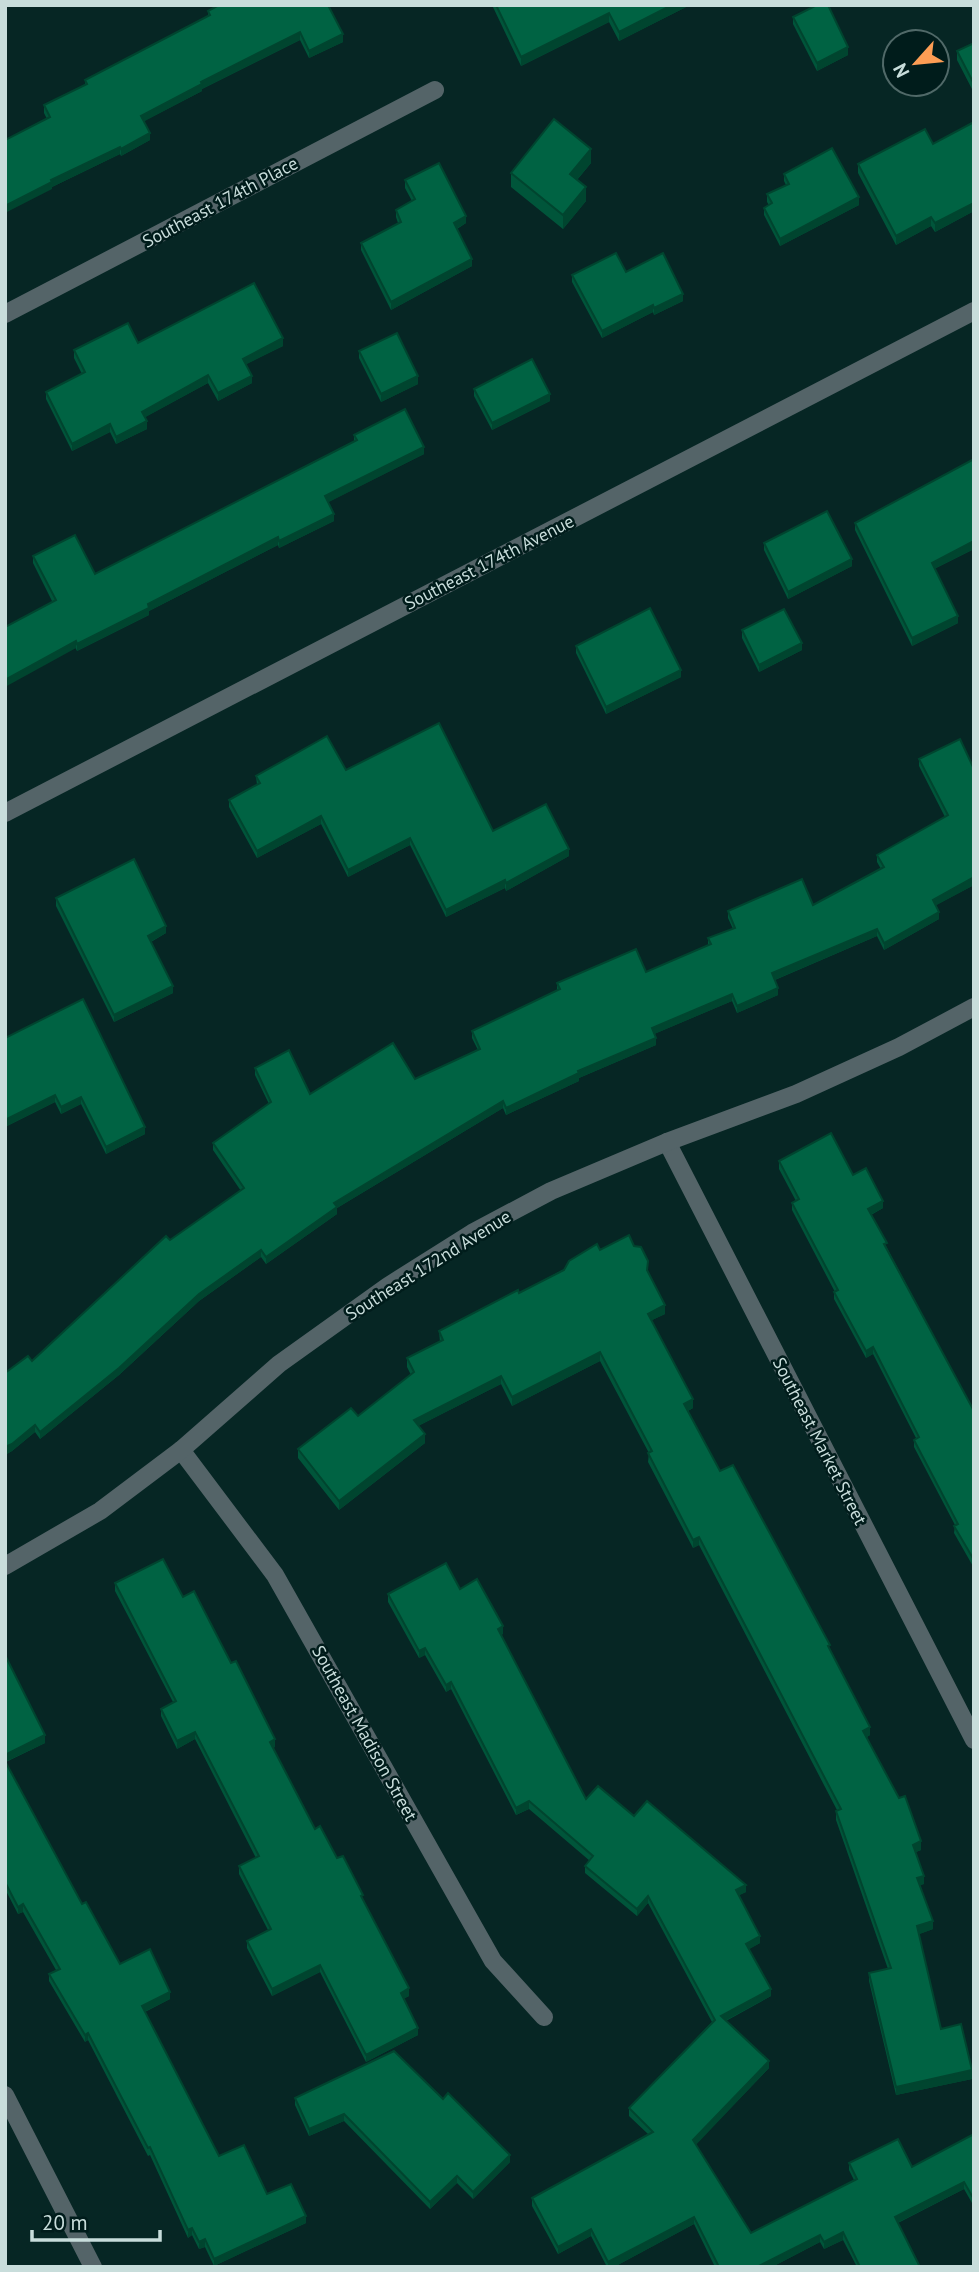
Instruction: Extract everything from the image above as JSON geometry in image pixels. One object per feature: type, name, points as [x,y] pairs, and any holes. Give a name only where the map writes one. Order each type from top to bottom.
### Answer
[{"type":"street","name":"Southeast 174th Place","points":[[5,314],[435,90]]},
{"type":"street","name":"Southeast 174th Avenue","points":[[5,813],[974,311]]},
{"type":"street","name":"Southeast 172nd Avenue","points":[[5,1566],[100,1511],[181,1450],[278,1364],[388,1286],[472,1233],[551,1191],[667,1142],[796,1094],[899,1047],[974,1007]]},
{"type":"street","name":"Southeast Market Street","points":[[667,1142],[974,1740]]},
{"type":"street","name":"Southeast Madison Street","points":[[181,1450],[275,1575],[493,1961],[544,2017]]},
{"type":"street","points":[[5,2095],[93,2267]]},
{"type":"building","points":[[219,5],[328,5],[343,34],[309,51],[300,32],[201,82],[202,84],[141,116],[150,133],[51,180],[52,182],[5,206],[5,140],[50,117],[44,105],[87,84],[85,80],[210,15],[208,11]]},
{"type":"building","points":[[496,5],[672,5],[619,32],[609,13],[521,57]]},
{"type":"building","points":[[817,5],[828,5],[848,47],[817,63],[793,17]]},
{"type":"building","points":[[974,43],[974,84],[957,51]]},
{"type":"building","points":[[554,119],[591,149],[570,174],[586,187],[563,215],[511,173]]},
{"type":"building","points":[[974,122],[974,203],[935,223],[931,217],[896,236],[858,164],[925,129],[933,144]]},
{"type":"building","points":[[832,148],[859,197],[780,239],[764,208],[772,203],[767,194],[789,184],[784,174]]},
{"type":"building","points":[[439,163],[466,216],[454,223],[472,259],[391,302],[361,243],[401,222],[396,210],[415,199],[405,180]]},
{"type":"building","points":[[616,253],[626,272],[663,253],[683,294],[654,308],[653,305],[602,331],[572,275]]},
{"type":"building","points":[[254,283],[283,338],[243,359],[252,376],[218,393],[208,375],[142,412],[147,421],[116,437],[110,424],[72,444],[46,392],[85,372],[74,350],[128,323],[138,343]]},
{"type":"building","points":[[397,333],[418,376],[381,394],[359,351]]},
{"type":"building","points":[[532,359],[550,394],[492,423],[474,389]]},
{"type":"building","points":[[405,409],[424,447],[325,496],[334,514],[279,541],[278,537],[148,604],[149,608],[77,644],[76,641],[5,680],[5,627],[56,600],[33,556],[75,535],[95,574],[357,440],[354,435]]},
{"type":"building","points":[[974,459],[974,541],[932,563],[958,616],[912,638],[855,523]]},
{"type":"building","points":[[827,511],[852,559],[788,592],[764,543]]},
{"type":"building","points":[[650,608],[681,670],[606,707],[576,646]]},
{"type":"building","points":[[784,609],[802,643],[759,665],[742,630]]},
{"type":"building","points":[[439,723],[493,831],[546,804],[569,849],[506,883],[505,880],[446,910],[410,838],[348,870],[321,816],[257,851],[229,800],[260,783],[256,776],[327,736],[346,770]]},
{"type":"building","points":[[960,739],[974,769],[974,877],[933,900],[939,912],[884,943],[877,929],[772,973],[778,988],[737,1006],[732,994],[652,1028],[656,1038],[578,1071],[579,1073],[506,1108],[503,1101],[334,1203],[337,1207],[266,1257],[261,1250],[199,1294],[119,1368],[40,1432],[35,1425],[5,1447],[5,1373],[28,1356],[32,1361],[166,1236],[170,1240],[244,1188],[213,1143],[271,1102],[255,1068],[289,1050],[310,1094],[393,1043],[415,1079],[480,1049],[472,1031],[560,989],[557,983],[636,949],[646,972],[711,944],[708,938],[735,928],[728,911],[802,879],[813,905],[884,867],[877,855],[948,815],[919,759]]},
{"type":"building","points":[[134,859],[166,926],[148,936],[173,986],[114,1015],[56,898]]},
{"type":"building","points":[[83,999],[145,1127],[106,1147],[81,1097],[61,1107],[55,1095],[5,1120],[5,1038]]},
{"type":"building","points":[[831,1133],[853,1175],[866,1168],[883,1201],[868,1209],[974,1411],[974,1560],[954,1526],[958,1524],[914,1440],[919,1437],[873,1347],[866,1351],[834,1292],[838,1290],[792,1203],[799,1199],[779,1161]]},
{"type":"building","points":[[629,1235],[634,1246],[641,1247],[648,1261],[647,1270],[665,1305],[648,1314],[693,1399],[684,1404],[720,1471],[733,1465],[830,1645],[828,1646],[870,1727],[863,1731],[899,1798],[905,1796],[921,1841],[913,1845],[924,1876],[917,1878],[933,1921],[917,1926],[941,2029],[961,2024],[972,2070],[896,2087],[869,1973],[891,1968],[836,1811],[841,1809],[699,1537],[693,1540],[648,1453],[652,1451],[600,1352],[512,1397],[501,1376],[414,1420],[425,1434],[339,1501],[298,1449],[351,1408],[358,1416],[414,1372],[407,1358],[443,1340],[439,1331],[518,1290],[519,1293],[564,1270],[569,1261],[597,1244],[600,1250]]},
{"type":"building","points":[[163,1559],[183,1597],[194,1591],[231,1663],[236,1661],[275,1739],[270,1742],[315,1829],[320,1826],[337,1858],[343,1856],[409,1988],[401,1993],[418,2028],[366,2055],[320,1965],[272,1989],[247,1941],[271,1929],[239,1866],[259,1856],[195,1732],[177,1741],[161,1709],[176,1701],[115,1583]]},
{"type":"building","points":[[446,1563],[460,1589],[477,1579],[503,1626],[498,1629],[586,1799],[598,1786],[634,1816],[647,1801],[746,1885],[736,1890],[760,1936],[746,1944],[771,1989],[721,2016],[769,2061],[693,2140],[751,2233],[857,2179],[849,2163],[898,2139],[912,2167],[974,2134],[974,2195],[972,2196],[964,2182],[895,2217],[920,2267],[860,2267],[843,2232],[824,2242],[820,2235],[757,2267],[719,2267],[694,2217],[608,2262],[591,2229],[558,2247],[532,2198],[653,2132],[629,2108],[715,2020],[648,1896],[637,1909],[585,1866],[593,1856],[529,1801],[516,1808],[451,1682],[446,1685],[425,1648],[419,1651],[388,1594]]},
{"type":"building","points":[[5,1655],[45,1735],[5,1755]]},
{"type":"building","points":[[5,1761],[82,1904],[86,1902],[120,1964],[150,1949],[170,1992],[142,2006],[219,2156],[244,2145],[267,2194],[291,2184],[306,2216],[214,2259],[205,2239],[199,2242],[192,2228],[188,2230],[150,2147],[148,2148],[88,2033],[85,2035],[49,1974],[60,1969],[23,1904],[18,1907],[5,1882]]},
{"type":"building","points":[[394,2051],[443,2099],[448,2093],[510,2155],[473,2192],[457,2176],[430,2202],[344,2114],[309,2129],[295,2098]]}]
